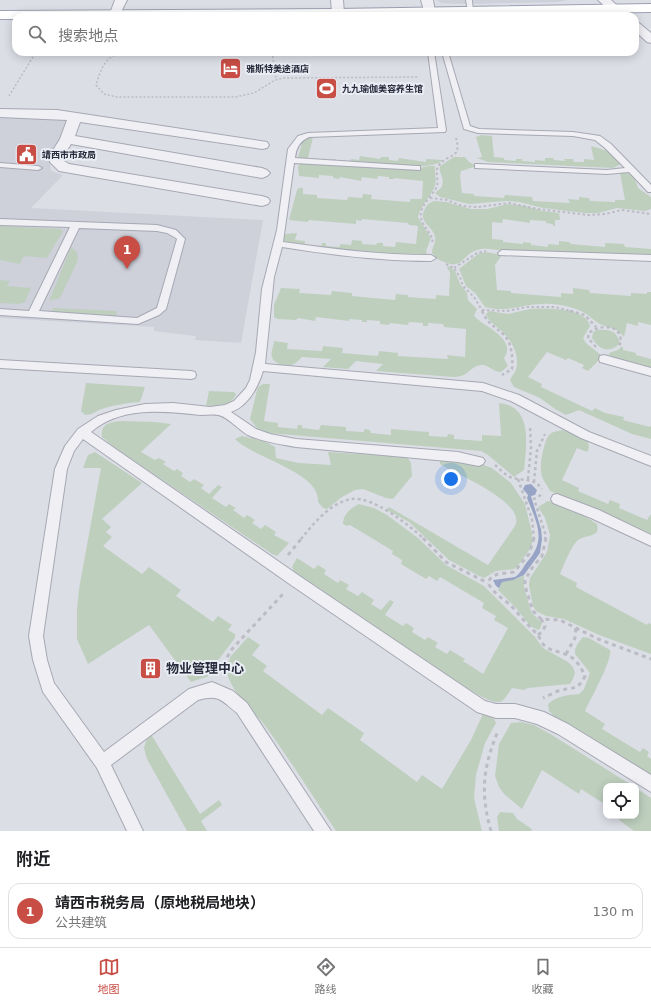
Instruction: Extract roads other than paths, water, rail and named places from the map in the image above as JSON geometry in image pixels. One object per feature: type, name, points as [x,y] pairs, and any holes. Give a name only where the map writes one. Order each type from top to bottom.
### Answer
[{"type":"main road","points":[[646,0],[651,4]]},
{"type":"main road","points":[[348,12],[428,6],[621,8],[631,12]]},
{"type":"main road","points":[[639,14],[651,15]]},
{"type":"main road","points":[[0,15],[12,15]]},
{"type":"main road","points":[[0,21],[12,21]]},
{"type":"street","points":[[116,12],[122,0]]},
{"type":"street","points":[[331,0],[335,12]]},
{"type":"street","points":[[335,12],[337,0]]},
{"type":"street","points":[[604,0],[621,8]]},
{"type":"street","points":[[639,29],[651,39]]},
{"type":"street","points":[[0,113],[57,114],[262,146]]},
{"type":"street","points":[[75,117],[67,139],[57,155],[56,162],[64,168],[262,201]]},
{"type":"street","points":[[67,139],[262,173]]},
{"type":"lane","points":[[135,831],[102,763],[48,687],[40,660],[36,636],[61,469],[70,447],[82,432],[98,421],[120,412],[145,407],[173,407],[202,412],[222,410],[235,406],[251,388],[259,367],[269,277],[279,244],[292,149],[297,142],[308,135],[442,130],[432,56]]},
{"type":"lane","points":[[446,56],[467,127],[478,131],[591,136],[604,142],[651,190]]},
{"type":"lane","points":[[290,160],[358,166],[375,165],[417,168]]},
{"type":"lane","points":[[0,165],[38,168]]},
{"type":"lane","points":[[478,166],[607,172],[630,170]]},
{"type":"lane","points":[[0,222],[157,228],[178,234],[181,239],[161,309],[156,313],[138,321],[0,312]]},
{"type":"lane","points":[[32,315],[75,226]]},
{"type":"lane","points":[[279,244],[331,252],[387,258],[431,258]]},
{"type":"lane","points":[[502,253],[651,258]]},
{"type":"lane","points":[[605,355],[651,372]]},
{"type":"lane","points":[[0,364],[192,375]]},
{"type":"lane","points":[[259,367],[483,387],[515,398],[585,435],[651,461]]},
{"type":"lane","points":[[222,410],[252,432],[270,438],[296,443],[458,457],[479,461]]},
{"type":"lane","points":[[82,432],[276,567],[482,707],[496,711],[515,711],[539,717],[563,729],[651,784]]},
{"type":"lane","points":[[557,499],[595,514],[651,541]]},
{"type":"lane","points":[[102,763],[194,694],[212,689],[228,696],[242,708],[323,831]]},
{"type":"water","points":[[531,484],[537,490],[535,495],[531,496],[541,529],[542,539],[540,553],[524,575],[513,580],[502,582],[499,588],[493,580],[515,577],[526,564],[537,546],[537,523],[527,498],[528,495],[523,489],[525,485]]},
{"type":"place","name":"雅斯特美途酒店","points":[[231,69]]},
{"type":"place","name":"九九瑜伽美容养生馆","points":[[326,89]]},
{"type":"place","name":"靖西市市政局","points":[[27,155]]},
{"type":"place","name":"靖西市税务局（原地税局地块）","points":[[127,269]]},
{"type":"place","name":"物业管理中心","points":[[151,668]]}]
